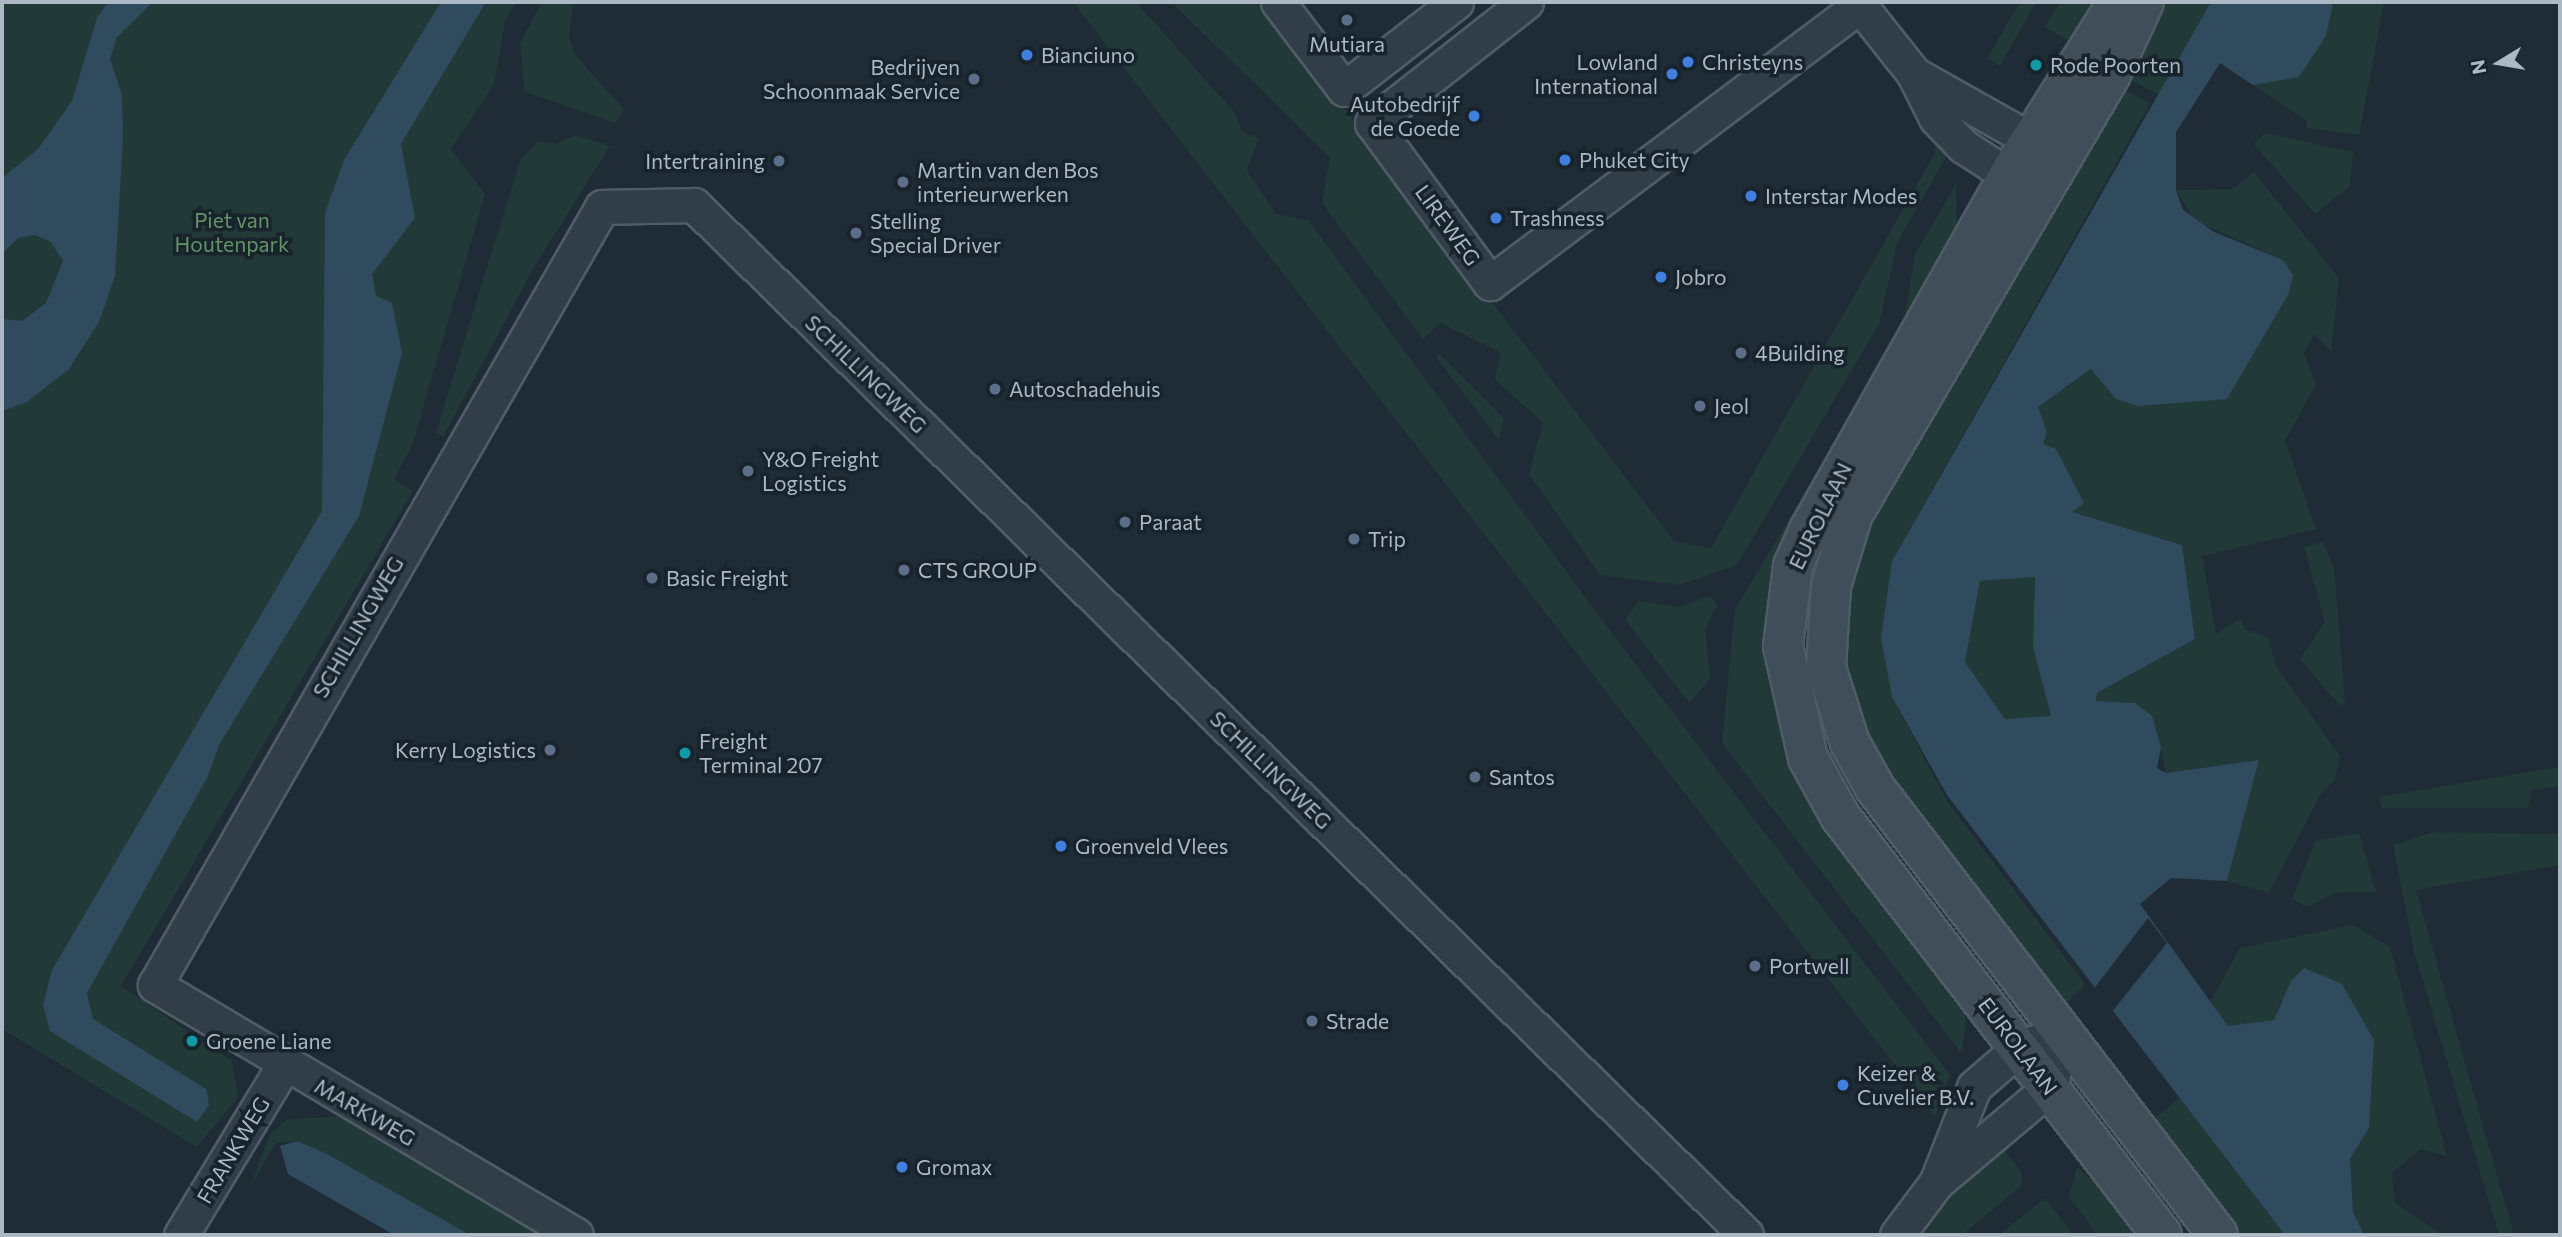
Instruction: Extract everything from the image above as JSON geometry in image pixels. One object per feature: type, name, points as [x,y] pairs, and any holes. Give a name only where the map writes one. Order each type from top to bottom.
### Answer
[{"type":"main road","name":"EUROLAAN","points":[[2118,2],[2009,176],[1810,528],[1793,566],[1783,646],[1796,721],[1824,789],[2162,1235]]},
{"type":"main road","name":"EUROLAAN","points":[[2144,2],[2110,76],[1853,514],[1825,626],[1835,707],[1875,788],[2218,1235]]},
{"type":"street","points":[[1278,2],[1345,89],[1456,2]]},
{"type":"street","name":"LIREWEG","points":[[1526,2],[1372,123],[1490,283],[1858,4],[1914,74],[1936,118],[2009,176]]},
{"type":"street","name":"LIREWEG","points":[[1914,74],[2031,140],[2051,173]]},
{"type":"street","points":[[2009,176],[2051,173]]},
{"type":"street","name":"SCHILLINGWEG","points":[[155,985],[602,207],[694,205],[1746,1235]]},
{"type":"street","name":"MARKWEG","points":[[155,985],[284,1065],[576,1235]]},
{"type":"street","points":[[1936,1183],[1973,1087],[2020,1047],[2063,1033]]},
{"type":"street","points":[[1897,1235],[1936,1183],[2050,1087],[2063,1033]]},
{"type":"street","name":"FRANKWEG","points":[[181,1235],[284,1065]]},
{"type":"green space","name":"Piet van Houtenpark","points":[[2,2],[516,2],[505,21],[494,84],[451,149],[485,194],[412,446],[394,479],[413,491],[121,986],[232,1061],[238,1097],[197,1147],[2,1029]]},
{"type":"green space","points":[[542,2],[573,2],[569,36],[575,55],[624,109],[615,123],[524,91],[520,43]]},
{"type":"green space","points":[[1073,2],[1136,2],[1234,112],[1242,132],[1258,138],[1247,171],[1276,214],[1309,221],[1602,620],[1950,1075],[1935,1117]]},
{"type":"green space","points":[[1171,2],[1264,2],[1674,541],[1711,548],[1935,153],[1934,141],[1949,152],[1897,243],[1879,324],[1737,565],[1679,585],[1600,575],[1529,474],[1543,423],[1495,379],[1500,352],[1440,323],[1423,339],[1322,203],[1330,157]]},
{"type":"green space","points":[[2020,2],[2036,2],[2000,66],[1987,58]]},
{"type":"green space","points":[[2060,2],[2104,2],[2078,46],[2045,27]]},
{"type":"green space","points":[[2162,2],[2384,2],[2359,135],[2307,128],[2307,121],[2220,63],[2189,111],[2129,79]]},
{"type":"green space","points":[[2126,91],[2150,103],[1892,561],[1892,697],[1947,801],[2085,984],[2068,1002],[2138,1098],[2131,1105],[1872,758],[1847,686],[1840,622],[1854,560],[1906,446]]},
{"type":"green space","points":[[2265,133],[2353,152],[2350,186],[2315,214],[2254,144]]},
{"type":"green space","points":[[576,135],[610,146],[533,269],[443,437],[436,432],[520,161],[537,142],[556,144]]},
{"type":"green space","points":[[2254,172],[2339,278],[2331,351],[2314,334],[2304,353],[2316,384],[2285,441],[2316,529],[2202,556],[2216,634],[2240,619],[2246,630],[2268,637],[2276,666],[2340,756],[2335,779],[2320,795],[2269,893],[2227,881],[2259,760],[2166,773],[2152,716],[2135,703],[2096,702],[2097,693],[2195,639],[2182,545],[2072,512],[2043,444],[2047,432],[2038,407],[2092,369],[2116,399],[2138,405],[2173,402],[2289,293],[2283,260],[2194,220],[2176,190],[2233,189]]},
{"type":"green space","points":[[1957,182],[1956,226],[1923,311],[1767,656],[1785,739],[1961,992],[1966,1024],[1961,1053],[1722,743],[1735,609],[1902,332],[1915,255]]},
{"type":"green space","points":[[1439,353],[1504,418],[1499,440],[1436,357]]},
{"type":"green space","points":[[2323,542],[2334,567],[2345,703],[2340,706],[2300,659],[2325,622],[2304,547]]},
{"type":"green space","points":[[2035,577],[2033,647],[2051,717],[2005,719],[1965,662],[1980,581]]},
{"type":"green space","points":[[1710,596],[1717,605],[1705,629],[1710,679],[1689,703],[1625,619],[1639,601],[1679,607]]},
{"type":"green space","points":[[2560,767],[2560,786],[2531,790],[2528,808],[2382,808],[2379,797]]},
{"type":"green space","points":[[2434,832],[2560,834],[2560,865],[2416,890],[2514,1235],[2499,1235],[2414,951],[2393,845]]},
{"type":"green space","points":[[2359,833],[2376,892],[2335,893],[2307,907],[2292,899],[2315,841]]},
{"type":"green space","points":[[2353,925],[2390,947],[2447,1156],[2421,1149],[2392,1173],[2395,1203],[2443,1235],[2364,1235],[2353,1211],[2350,1159],[2369,1128],[2281,1000],[2275,1020],[2228,1027],[2210,1002],[2240,948]]},
{"type":"green space","points":[[2180,1098],[2285,1235],[2232,1235],[2146,1125]]},
{"type":"green space","points":[[338,1116],[544,1235],[470,1235],[297,1141],[276,1143],[250,1187],[269,1136],[286,1120]]},
{"type":"green space","points":[[2000,1144],[2022,1173],[2021,1186],[1962,1235],[1923,1235],[1960,1180]]},
{"type":"green space","points":[[2077,1167],[2123,1206],[2148,1235],[2098,1235],[2069,1197]]},
{"type":"green space","points":[[2045,1198],[2073,1235],[1999,1235]]},
{"type":"water","points":[[108,2],[153,2],[117,37],[110,59],[122,95],[123,138],[115,276],[99,322],[69,369],[27,402],[2,411],[2,319],[22,321],[46,303],[63,261],[51,242],[35,235],[18,238],[2,254],[2,178],[38,149],[72,101],[97,18]]},
{"type":"water","points":[[441,2],[486,2],[401,144],[415,218],[372,274],[376,296],[392,303],[402,353],[359,516],[219,745],[208,776],[87,993],[93,1019],[206,1089],[209,1105],[197,1122],[50,1031],[43,1005],[52,970],[322,511],[325,213],[344,160]]},
{"type":"water","points":[[2211,2],[2333,4],[2326,36],[2299,77],[2253,85],[2220,63],[2176,132],[2176,190],[2183,210],[2214,232],[2283,260],[2293,275],[2289,293],[2227,399],[2138,406],[2116,399],[2091,369],[2038,407],[2047,432],[2043,444],[2056,449],[2084,503],[2072,512],[2182,545],[2195,639],[2097,693],[2096,701],[2135,703],[2152,716],[2161,747],[2157,768],[2166,773],[2259,760],[2227,881],[2171,878],[2140,904],[2228,1026],[2274,1020],[2291,981],[2304,968],[2342,984],[2374,1040],[2369,1128],[2350,1159],[2353,1211],[2364,1235],[2285,1235],[1947,795],[1892,697],[1881,638],[1892,561]],"holes":[[[2035,577],[2033,647],[2051,716],[2005,719],[1965,662],[1980,581]]]},
{"type":"water","points":[[297,1141],[327,1154],[470,1235],[394,1235],[288,1174],[280,1146]]},
{"type":"pier","points":[[2148,918],[2167,943],[2111,1013],[2093,990]]},
{"type":"place","name":"Mutiara","points":[[1347,20]]},
{"type":"place","name":"Bianciuno","points":[[1027,55]]},
{"type":"place","name":"Christeyns","points":[[1688,62]]},
{"type":"place","name":"Rode Poorten","points":[[2036,65]]},
{"type":"place","name":"Lowland International","points":[[1672,74]]},
{"type":"place","name":"Bedrijven Schoonmaak Service","points":[[974,79]]},
{"type":"place","name":"Autobedrijf de Goede","points":[[1474,116]]},
{"type":"place","name":"Phuket City","points":[[1565,160]]},
{"type":"place","name":"Intertraining","points":[[779,161]]},
{"type":"place","name":"Martin van den Bos interieurwerken","points":[[903,182]]},
{"type":"place","name":"Interstar Modes","points":[[1751,196]]},
{"type":"place","name":"Trashness","points":[[1496,218]]},
{"type":"place","name":"Stelling Special Driver","points":[[856,233]]},
{"type":"place","name":"Jobro","points":[[1661,277]]},
{"type":"place","name":"4Building","points":[[1741,353]]},
{"type":"place","name":"Autoschadehuis","points":[[995,389]]},
{"type":"place","name":"Jeol","points":[[1700,406]]},
{"type":"place","name":"Y&O Freight Logistics","points":[[748,471]]},
{"type":"place","name":"Paraat","points":[[1125,522]]},
{"type":"place","name":"Trip","points":[[1354,539]]},
{"type":"place","name":"CTS GROUP","points":[[904,570]]},
{"type":"place","name":"Basic Freight","points":[[652,578]]},
{"type":"place","name":"Kerry Logistics","points":[[550,750]]},
{"type":"place","name":"Freight Terminal 207","points":[[685,753]]},
{"type":"place","name":"Santos","points":[[1475,777]]},
{"type":"place","name":"Groenveld Vlees","points":[[1061,846]]},
{"type":"place","name":"Portwell","points":[[1755,966]]},
{"type":"place","name":"Strade","points":[[1312,1021]]},
{"type":"place","name":"Groene Liane","points":[[192,1041]]},
{"type":"place","name":"Keizer & Cuvelier B.V.","points":[[1843,1085]]},
{"type":"place","name":"Gromax","points":[[902,1167]]}]
